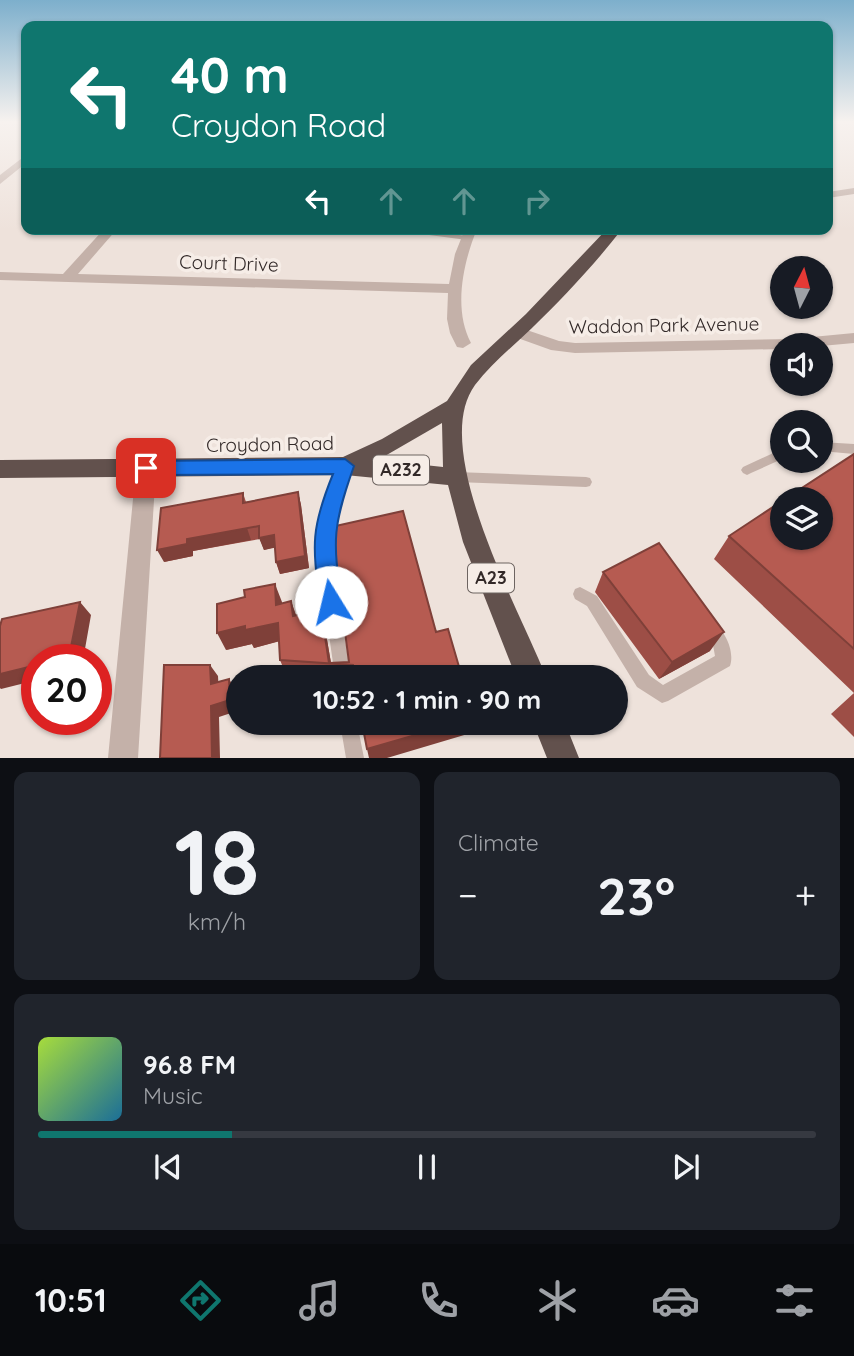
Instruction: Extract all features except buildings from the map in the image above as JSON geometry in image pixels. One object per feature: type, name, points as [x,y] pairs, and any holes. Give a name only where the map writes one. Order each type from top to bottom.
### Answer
[{"type":"highway","name":"A23","points":[[526,665],[482,554],[456,477],[450,434],[454,406],[469,382],[607,235]]},
{"type":"highway","points":[[345,466],[390,445],[454,406]]},
{"type":"highway","name":"Croydon Road","points":[[0,469],[345,466],[456,477]]},
{"type":"highway","points":[[554,735],[563,758]]},
{"type":"street","points":[[0,181],[21,162]]},
{"type":"street","points":[[833,194],[854,191]]},
{"type":"street","points":[[68,278],[106,235]]},
{"type":"street","points":[[463,342],[453,326],[456,289],[469,235]]},
{"type":"street","name":"Court Drive","points":[[0,276],[456,289]]},
{"type":"street","name":"Waddon Park Avenue","points":[[518,332],[556,346],[575,348],[791,344],[854,338]]},
{"type":"street","points":[[122,758],[146,468]]},
{"type":"lane","points":[[833,448],[854,449]]},
{"type":"lane","points":[[747,470],[770,459]]},
{"type":"lane","points":[[340,665],[324,551],[326,515],[345,466]]},
{"type":"lane","points":[[456,477],[586,482]]},
{"type":"lane","points":[[580,594],[592,601],[643,681],[662,695],[724,660],[720,640],[703,621]]},
{"type":"lane","points":[[351,735],[355,758]]},
{"type":"route","points":[[146,468],[345,466],[326,515],[324,551],[331,602]]}]
